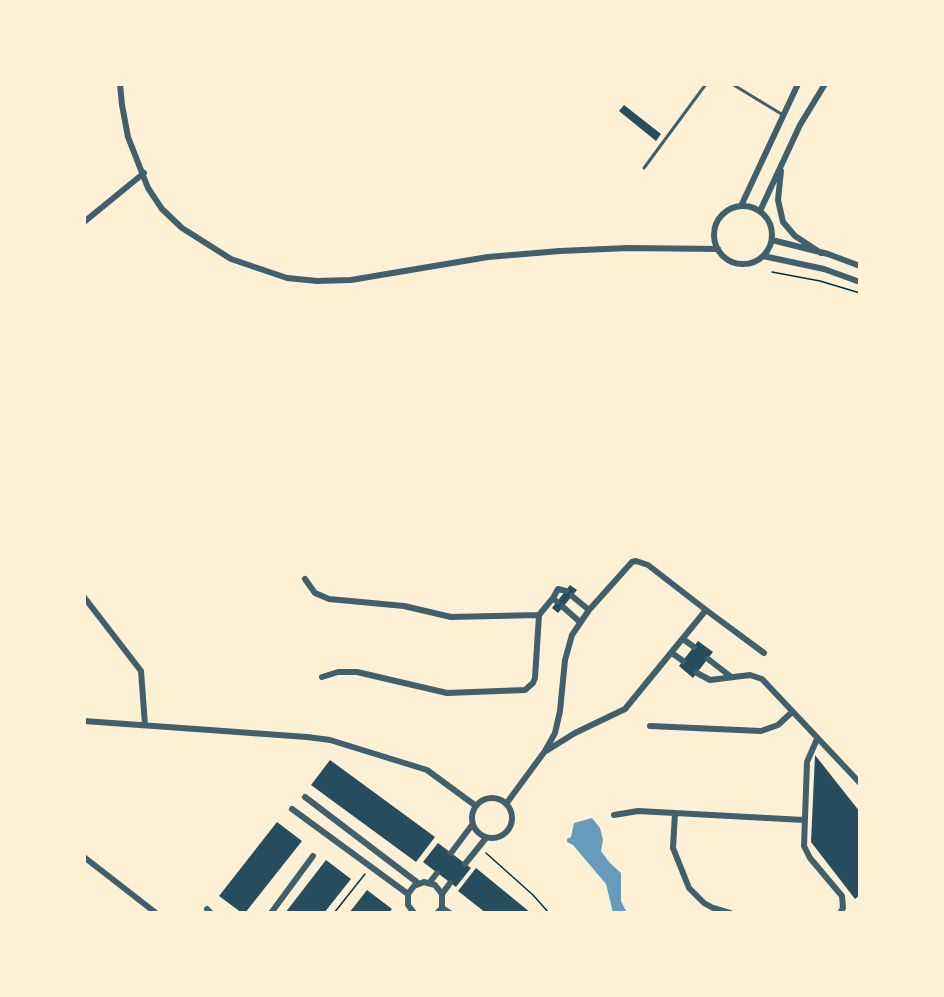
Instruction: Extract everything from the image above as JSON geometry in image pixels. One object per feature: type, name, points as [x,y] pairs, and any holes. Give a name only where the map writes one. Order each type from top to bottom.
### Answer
[{"type":"street","points":[[120,84],[128,137],[148,188],[162,209],[182,228],[231,259],[287,278],[351,280],[488,257],[560,251],[628,248],[718,249]]},
{"type":"street","points":[[741,206],[798,84]]},
{"type":"street","points":[[760,211],[800,125],[825,84]]},
{"type":"street","points":[[782,165],[778,194],[780,214],[795,236],[821,253]]},
{"type":"street","points":[[84,222],[144,173]]},
{"type":"street","points":[[741,206],[760,211],[765,215],[771,227],[772,240],[763,256],[750,263],[728,259],[718,249],[715,235],[718,221],[728,211],[741,206]]},
{"type":"street","points":[[772,240],[860,266]]},
{"type":"street","points":[[763,256],[824,269],[860,282]]},
{"type":"street","points":[[506,804],[545,751],[558,724],[565,660],[572,635],[589,610],[628,565],[636,561],[648,565],[764,653]]},
{"type":"street","points":[[305,579],[315,593],[329,599],[404,606],[451,617],[539,615],[555,600],[558,589],[566,591]]},
{"type":"street","points":[[572,596],[589,610]]},
{"type":"street","points":[[84,597],[141,672],[145,725]]},
{"type":"street","points":[[563,607],[580,622]]},
{"type":"street","points":[[545,751],[625,709],[706,610]]},
{"type":"street","points":[[322,677],[338,672],[357,672],[447,693],[525,690],[535,678],[539,615]]},
{"type":"street","points":[[683,639],[694,647]]},
{"type":"street","points":[[672,653],[683,661]]},
{"type":"street","points":[[708,659],[730,676]]},
{"type":"street","points":[[697,673],[710,680],[750,675],[762,680],[860,783]]},
{"type":"street","points":[[650,726],[762,731],[778,725],[792,712]]},
{"type":"street","points":[[84,721],[307,736],[330,740],[427,770],[476,806]]},
{"type":"street","points":[[817,739],[807,762],[803,838],[806,852],[842,896],[843,908],[840,913]]},
{"type":"street","points":[[305,797],[418,883],[430,882],[440,889],[442,894]]},
{"type":"street","points":[[487,799],[500,800],[506,804],[512,816],[509,829],[499,837],[486,838],[472,825],[471,818],[476,806],[487,799]]},
{"type":"street","points":[[292,810],[408,894]]},
{"type":"street","points":[[614,814],[638,811],[804,820]]},
{"type":"street","points":[[675,813],[673,848],[689,888],[704,903],[730,913]]},
{"type":"street","points":[[451,853],[472,825]]},
{"type":"street","points":[[465,864],[486,838]]},
{"type":"street","points":[[271,913],[313,856]]},
{"type":"street","points":[[84,858],[156,913]]},
{"type":"street","points":[[430,882],[437,873]]},
{"type":"street","points":[[414,913],[408,905],[408,894],[418,883]]},
{"type":"street","points":[[450,883],[442,894],[440,910],[450,913]]},
{"type":"lane","points":[[644,168],[706,84]]},
{"type":"lane","points":[[732,84],[783,115]]},
{"type":"path","points":[[772,272],[820,281],[860,293]]},
{"type":"path","points":[[480,846],[549,913]]},
{"type":"path","points":[[334,913],[371,867]]},
{"type":"water","points":[[592,818],[600,828],[603,840],[601,851],[621,873],[621,901],[627,913],[613,913],[606,884],[573,845],[567,842],[567,839],[571,837],[574,823]]},
{"type":"building","points":[[624,105],[661,134],[656,141],[619,111]]},
{"type":"building","points":[[570,585],[577,590],[558,613],[552,608]]},
{"type":"building","points":[[698,641],[713,652],[693,678],[679,666]]},
{"type":"building","points":[[815,755],[860,812],[860,895],[855,899],[811,842]]},
{"type":"building","points":[[330,760],[435,837],[416,862],[311,785]]},
{"type":"building","points":[[277,822],[302,841],[245,913],[242,913],[219,896]]},
{"type":"building","points":[[438,843],[471,868],[456,887],[423,862]]},
{"type":"building","points":[[326,860],[351,879],[324,913],[285,913]]},
{"type":"building","points":[[476,868],[531,913],[486,913],[458,891]]},
{"type":"building","points":[[367,890],[392,909],[389,913],[349,913]]}]
